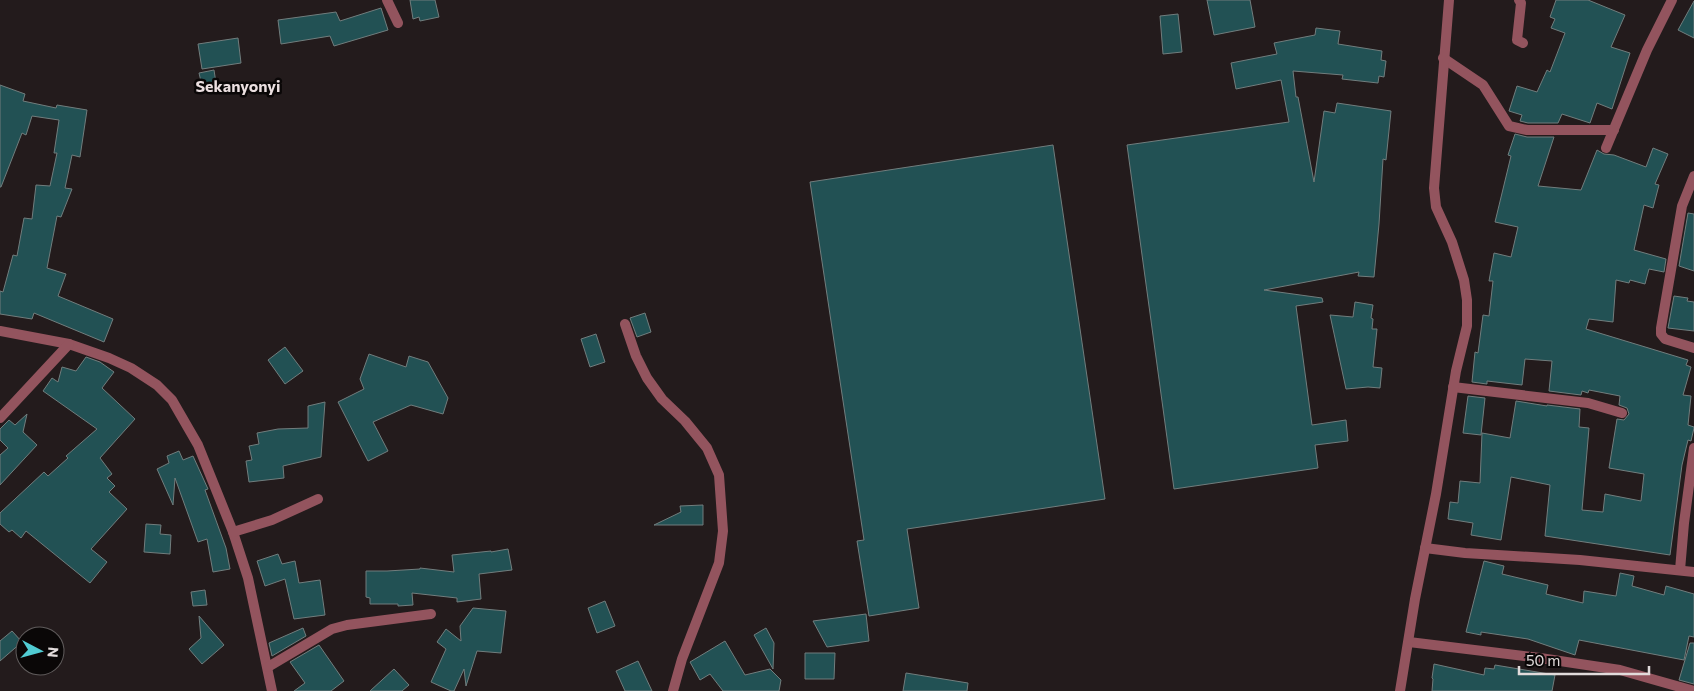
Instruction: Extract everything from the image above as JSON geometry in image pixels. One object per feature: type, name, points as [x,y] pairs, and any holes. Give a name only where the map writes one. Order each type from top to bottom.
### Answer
[{"type":"street","points":[[387,0],[398,23]]},
{"type":"street","points":[[1400,691],[1414,600],[1436,494],[1453,388],[1466,326],[1468,300],[1452,242],[1436,206],[1434,188],[1449,0]]},
{"type":"street","points":[[1519,0],[1521,3],[1517,40],[1523,43]]},
{"type":"street","points":[[1606,148],[1647,50],[1672,0]]},
{"type":"street","points":[[1443,58],[1482,85],[1509,126],[1527,130],[1614,130]]},
{"type":"street","points":[[1694,176],[1682,206],[1661,328],[1661,334],[1665,339],[1694,348]]},
{"type":"street","points":[[625,324],[646,378],[662,399],[685,421],[707,448],[719,475],[723,530],[718,563],[682,659],[674,691]]},
{"type":"street","points":[[0,330],[69,344],[109,358],[131,368],[157,384],[172,400],[198,445],[233,532],[248,578],[272,691]]},
{"type":"street","points":[[0,418],[69,344]]},
{"type":"street","points":[[1453,388],[1588,403],[1622,413]]},
{"type":"street","points":[[1680,570],[1694,448]]},
{"type":"street","points":[[233,532],[272,520],[318,499]]},
{"type":"street","points":[[1425,548],[1465,553],[1580,560],[1694,572]]},
{"type":"street","points":[[268,667],[276,660],[332,629],[347,625],[431,614]]},
{"type":"street","points":[[1409,642],[1620,670],[1694,691]]},
{"type":"building","points":[[410,0],[435,0],[439,17],[420,21],[419,17],[413,19]]},
{"type":"building","points":[[1207,0],[1250,0],[1255,27],[1214,35]]},
{"type":"building","points":[[1556,0],[1588,0],[1625,15],[1611,47],[1630,53],[1612,109],[1597,103],[1590,123],[1562,114],[1558,123],[1528,123],[1520,121],[1522,115],[1509,111],[1517,86],[1537,92],[1547,70],[1550,72],[1565,33],[1551,28],[1555,19],[1550,17]]},
{"type":"building","points":[[1694,1],[1694,38],[1678,30]]},
{"type":"building","points":[[381,8],[388,30],[334,46],[330,36],[281,44],[278,20],[336,12],[340,21]]},
{"type":"building","points":[[1178,14],[1182,52],[1163,54],[1160,16]]},
{"type":"building","points":[[1316,28],[1340,31],[1338,44],[1382,51],[1381,60],[1386,61],[1384,77],[1379,76],[1378,83],[1342,79],[1343,75],[1293,71],[1296,97],[1298,97],[1314,182],[1324,111],[1335,113],[1337,103],[1391,111],[1386,160],[1383,159],[1374,277],[1358,276],[1359,272],[1264,290],[1322,298],[1323,302],[1296,306],[1312,425],[1346,420],[1348,441],[1315,445],[1318,468],[1174,489],[1127,145],[1289,122],[1281,80],[1236,89],[1231,63],[1277,54],[1274,43],[1315,35]]},
{"type":"building","points":[[238,38],[241,63],[202,69],[198,44]]},
{"type":"building","points":[[214,70],[216,83],[202,86],[199,73]]},
{"type":"building","points":[[0,85],[25,94],[23,101],[56,108],[57,105],[87,110],[80,157],[72,155],[65,188],[72,189],[61,217],[57,216],[47,268],[66,274],[58,296],[113,319],[104,342],[34,313],[32,319],[0,314],[0,291],[3,292],[13,255],[17,256],[24,218],[32,219],[36,185],[50,186],[57,153],[54,153],[59,120],[32,116],[26,135],[22,133],[0,187]]},
{"type":"building","points":[[1515,134],[1527,137],[1554,137],[1538,186],[1581,190],[1597,150],[1646,167],[1653,148],[1668,154],[1655,184],[1659,185],[1653,208],[1644,205],[1634,250],[1666,259],[1664,272],[1649,269],[1645,284],[1630,280],[1629,283],[1616,280],[1613,322],[1589,319],[1586,329],[1688,360],[1686,365],[1691,367],[1683,395],[1691,396],[1688,425],[1694,428],[1691,441],[1688,440],[1682,465],[1670,555],[1545,536],[1550,485],[1511,477],[1501,540],[1471,535],[1473,523],[1448,519],[1450,502],[1458,503],[1460,481],[1480,483],[1482,433],[1510,438],[1516,401],[1580,409],[1579,427],[1589,428],[1582,510],[1603,512],[1605,494],[1641,501],[1644,474],[1609,468],[1617,419],[1624,420],[1629,414],[1627,408],[1619,405],[1620,396],[1589,390],[1588,393],[1582,391],[1581,395],[1549,391],[1552,361],[1525,359],[1522,385],[1487,381],[1487,384],[1472,382],[1475,352],[1478,353],[1483,315],[1489,316],[1493,281],[1489,281],[1494,253],[1511,257],[1518,227],[1495,222],[1511,156],[1508,155]]},
{"type":"building","points":[[1053,145],[1105,499],[907,529],[919,608],[869,616],[857,541],[864,540],[810,182]]},
{"type":"building","points":[[1688,213],[1694,214],[1694,271],[1679,266]]},
{"type":"building","points":[[1674,296],[1688,298],[1687,301],[1694,302],[1694,331],[1668,328]]},
{"type":"building","points":[[1355,302],[1373,305],[1372,329],[1377,329],[1373,367],[1382,368],[1380,388],[1346,389],[1330,315],[1353,317]]},
{"type":"building","points":[[645,313],[651,332],[637,337],[630,318]]},
{"type":"building","points":[[596,334],[605,362],[590,367],[581,339]]},
{"type":"building","points":[[285,347],[303,371],[285,384],[268,360]]},
{"type":"building","points":[[369,354],[406,367],[409,356],[428,362],[448,398],[443,414],[411,405],[373,422],[388,451],[368,461],[338,402],[364,389],[360,379]]},
{"type":"building","points":[[86,357],[100,362],[114,372],[102,388],[135,419],[100,458],[112,474],[107,478],[115,486],[109,492],[127,509],[91,549],[107,562],[90,583],[26,531],[21,538],[12,530],[9,532],[0,524],[0,513],[44,472],[48,476],[68,458],[66,456],[97,429],[43,391],[52,378],[58,382],[62,367],[76,371]]},
{"type":"building","points":[[1468,396],[1485,398],[1481,435],[1463,433]]},
{"type":"building","points":[[325,402],[321,457],[283,466],[284,478],[249,482],[246,461],[252,460],[249,446],[259,444],[257,433],[278,429],[308,428],[308,406]]},
{"type":"building","points":[[27,414],[23,432],[37,445],[0,485],[0,455],[8,448],[0,440],[0,429],[9,420],[15,425]]},
{"type":"building","points":[[179,451],[183,460],[193,456],[208,489],[205,490],[226,548],[230,569],[213,572],[207,539],[198,542],[175,478],[173,505],[157,469],[169,463],[167,456]]},
{"type":"building","points":[[703,505],[703,525],[654,525],[681,512],[680,506]]},
{"type":"building","points":[[146,524],[161,525],[160,534],[171,535],[170,554],[144,552]]},
{"type":"building","points":[[508,549],[512,570],[479,574],[481,599],[457,602],[457,598],[412,593],[413,605],[398,606],[398,604],[370,604],[370,598],[366,597],[366,571],[420,568],[454,572],[452,555]]},
{"type":"building","points":[[278,554],[282,564],[295,561],[299,583],[320,580],[325,615],[294,619],[285,579],[265,586],[257,561]]},
{"type":"building","points":[[1484,561],[1504,566],[1502,574],[1548,585],[1546,594],[1583,603],[1584,591],[1616,596],[1620,573],[1634,576],[1632,586],[1664,595],[1666,586],[1694,594],[1694,637],[1689,636],[1684,660],[1579,640],[1575,655],[1528,639],[1481,632],[1481,635],[1466,632]]},
{"type":"building","points":[[205,590],[207,605],[193,606],[191,592]]},
{"type":"building","points":[[605,601],[615,626],[597,633],[588,608]]},
{"type":"building","points":[[473,608],[506,611],[501,653],[477,651],[466,686],[464,669],[454,691],[451,691],[431,682],[446,649],[437,642],[446,629],[461,641],[460,626]]},
{"type":"building","points":[[866,614],[869,641],[827,647],[813,621]]},
{"type":"building","points":[[199,616],[224,645],[202,664],[189,649],[201,638]]},
{"type":"building","points":[[303,628],[306,636],[272,656],[269,643]]},
{"type":"building","points":[[766,628],[774,643],[773,669],[754,635]]},
{"type":"building","points":[[12,631],[15,634],[15,648],[0,661],[0,641]]},
{"type":"building","points":[[725,641],[745,675],[770,669],[781,680],[779,691],[723,691],[710,674],[700,680],[690,662]]},
{"type":"building","points":[[1690,643],[1694,643],[1694,684],[1679,680]]},
{"type":"building","points":[[319,645],[344,681],[331,691],[294,691],[305,683],[290,662]]},
{"type":"building","points":[[805,653],[835,653],[834,679],[805,679]]},
{"type":"building","points":[[638,661],[652,691],[625,691],[616,671]]},
{"type":"building","points":[[1434,664],[1484,675],[1485,668],[1494,669],[1495,665],[1555,675],[1552,691],[1432,691]]},
{"type":"building","points":[[394,669],[409,685],[402,691],[370,691]]},
{"type":"building","points":[[906,673],[968,683],[967,691],[903,691]]},
{"type":"district","name":"Sekanyonyi","points":[[238,85]]}]
